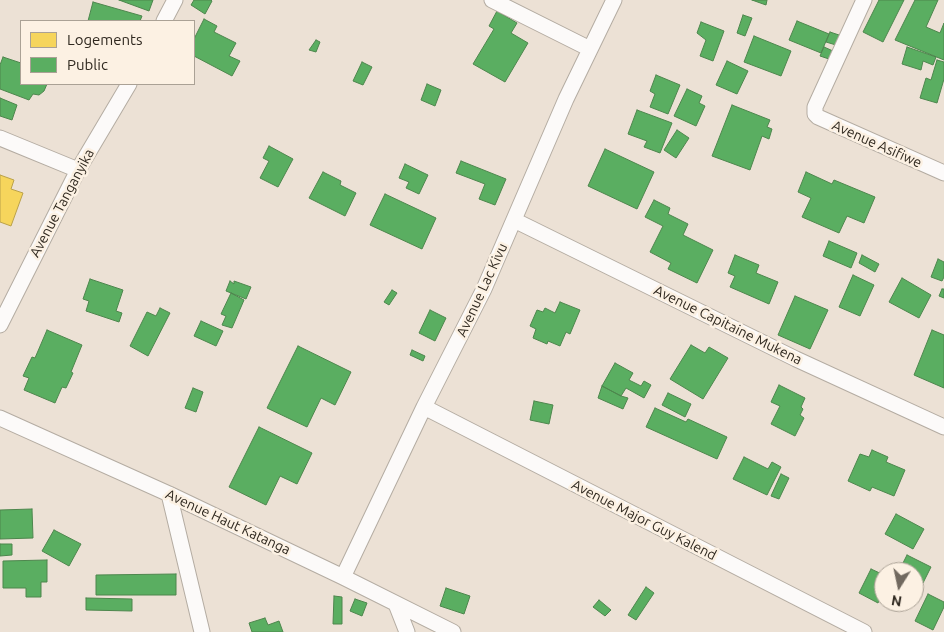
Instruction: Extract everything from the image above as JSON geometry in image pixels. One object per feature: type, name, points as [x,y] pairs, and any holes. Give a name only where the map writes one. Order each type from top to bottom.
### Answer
[{"type":"street","points":[[165,20],[175,0]]},
{"type":"street","points":[[492,0],[590,48]]},
{"type":"street","name":"Avenue Lac Kivu","points":[[343,577],[424,407],[484,289],[566,99],[614,0]]},
{"type":"street","name":"Avenue Asifiwe","points":[[864,0],[814,110],[818,117],[944,173]]},
{"type":"street","name":"Avenue Tanganyika","points":[[0,325],[78,170],[128,85]]},
{"type":"street","points":[[0,138],[78,170]]},
{"type":"street","name":"Avenue Capitaine Mukena","points":[[514,220],[796,359],[944,427]]},
{"type":"street","name":"Avenue Major Guy Kalend","points":[[424,407],[864,632]]},
{"type":"street","name":"Avenue Haut Katanga","points":[[0,418],[169,494],[343,577],[452,632]]},
{"type":"street","points":[[169,494],[202,632]]},
{"type":"street","points":[[396,604],[407,632]]},
{"type":"building: Logements","points":[[0,175],[14,180],[11,189],[23,193],[11,226],[0,222]]},
{"type":"building: Public","points":[[119,0],[153,0],[149,11]]},
{"type":"building: Public","points":[[194,0],[212,1],[205,14],[191,5]]},
{"type":"building: Public","points":[[752,0],[767,0],[766,5]]},
{"type":"building: Public","points":[[879,0],[904,0],[883,42],[863,32]]},
{"type":"building: Public","points":[[915,0],[938,0],[926,27],[940,33],[944,23],[944,60],[895,40]]},
{"type":"building: Public","points":[[93,2],[142,16],[140,20],[88,20]]},
{"type":"building: Public","points":[[497,11],[517,23],[511,33],[528,43],[505,82],[473,64],[494,29],[489,26]]},
{"type":"building: Public","points":[[743,15],[752,18],[745,36],[737,33]]},
{"type":"building: Public","points":[[204,19],[217,26],[214,32],[236,43],[229,56],[240,61],[232,76],[195,57],[195,37]]},
{"type":"building: Public","points":[[797,21],[829,34],[821,53],[789,40]]},
{"type":"building: Public","points":[[701,22],[724,31],[713,61],[700,56],[706,40],[697,33]]},
{"type":"building: Public","points":[[830,32],[839,35],[836,45],[826,42]]},
{"type":"building: Public","points":[[754,36],[791,51],[781,76],[744,62]]},
{"type":"building: Public","points":[[316,40],[320,42],[316,52],[309,50]]},
{"type":"building: Public","points":[[824,47],[833,51],[829,59],[820,56]]},
{"type":"building: Public","points":[[907,47],[936,57],[933,65],[923,61],[921,70],[902,64]]},
{"type":"building: Public","points":[[3,57],[20,63],[20,85],[47,85],[44,91],[39,95],[33,94],[29,100],[0,89],[0,65]]},
{"type":"building: Public","points":[[937,60],[944,62],[944,79],[937,103],[920,98],[926,78],[931,80]]},
{"type":"building: Public","points":[[727,61],[748,71],[737,94],[716,85]]},
{"type":"building: Public","points":[[362,62],[372,67],[363,85],[353,81]]},
{"type":"building: Public","points":[[656,75],[680,85],[668,114],[650,107],[655,94],[650,91]]},
{"type":"building: Public","points":[[427,84],[441,90],[435,106],[421,100]]},
{"type":"building: Public","points":[[687,89],[702,96],[699,103],[705,106],[696,126],[674,116]]},
{"type":"building: Public","points":[[0,98],[17,105],[12,120],[0,116]]},
{"type":"building: Public","points":[[732,105],[770,120],[767,127],[772,129],[769,139],[762,136],[750,170],[712,156]]},
{"type":"building: Public","points":[[637,110],[672,123],[660,153],[644,147],[647,141],[628,134]]},
{"type":"building: Public","points":[[677,130],[689,138],[676,158],[664,150]]},
{"type":"building: Public","points":[[269,146],[293,159],[278,187],[260,178],[269,161],[263,158]]},
{"type":"building: Public","points":[[605,149],[654,172],[637,209],[588,186]]},
{"type":"building: Public","points":[[461,161],[506,179],[495,205],[479,199],[485,184],[456,173]]},
{"type":"building: Public","points":[[405,164],[428,175],[419,194],[406,188],[409,182],[399,178]]},
{"type":"building: Public","points":[[323,172],[341,181],[340,185],[356,193],[345,216],[309,198]]},
{"type":"building: Public","points":[[806,172],[832,184],[834,180],[875,197],[864,223],[847,216],[839,233],[802,217],[811,198],[798,192]]},
{"type":"building: Public","points":[[385,194],[436,218],[422,249],[370,225]]},
{"type":"building: Public","points":[[654,200],[670,208],[668,214],[688,224],[683,235],[713,250],[697,283],[668,269],[671,263],[650,252],[663,226],[645,217]]},
{"type":"building: Public","points":[[829,241],[857,253],[851,268],[823,256]]},
{"type":"building: Public","points":[[735,255],[759,265],[756,273],[778,282],[769,304],[730,287],[735,276],[728,273]]},
{"type":"building: Public","points":[[862,255],[879,264],[875,272],[859,263]]},
{"type":"building: Public","points":[[938,259],[944,262],[944,277],[942,281],[931,277]]},
{"type":"building: Public","points":[[853,275],[874,285],[860,316],[839,307]]},
{"type":"building: Public","points":[[902,278],[931,295],[919,318],[889,302]]},
{"type":"building: Public","points":[[90,279],[123,290],[116,311],[122,313],[119,322],[86,311],[89,301],[83,299]]},
{"type":"building: Public","points":[[230,281],[234,284],[234,281],[251,287],[246,299],[226,291]]},
{"type":"building: Public","points":[[942,289],[944,289],[944,298],[939,296]]},
{"type":"building: Public","points":[[392,290],[397,293],[389,305],[384,302]]},
{"type":"building: Public","points":[[231,293],[244,300],[232,328],[222,325],[226,316],[221,314]]},
{"type":"building: Public","points":[[795,296],[828,310],[810,349],[778,335]]},
{"type":"building: Public","points":[[560,302],[580,310],[570,334],[566,332],[560,346],[548,341],[547,344],[533,338],[536,329],[530,326],[537,310],[543,312],[545,308],[555,313]]},
{"type":"building: Public","points":[[160,308],[170,313],[148,356],[130,346],[147,312],[156,316]]},
{"type":"building: Public","points":[[430,310],[446,318],[435,341],[419,333]]},
{"type":"building: Public","points":[[201,321],[223,331],[216,346],[194,336]]},
{"type":"building: Public","points":[[47,330],[82,345],[71,372],[73,373],[66,388],[62,387],[55,403],[24,390],[29,378],[23,376],[32,357],[35,358]]},
{"type":"building: Public","points":[[932,330],[944,335],[944,388],[914,375]]},
{"type":"building: Public","points":[[691,345],[705,353],[709,347],[728,358],[703,399],[670,379]]},
{"type":"building: Public","points":[[298,346],[351,372],[335,405],[321,398],[307,427],[267,408]]},
{"type":"building: Public","points":[[412,350],[425,356],[423,361],[410,355]]},
{"type":"building: Public","points":[[615,363],[633,373],[629,380],[641,386],[644,381],[651,385],[644,398],[626,388],[621,396],[602,386]]},
{"type":"building: Public","points":[[779,385],[805,398],[800,415],[804,418],[795,436],[771,424],[780,406],[771,402]]},
{"type":"building: Public","points":[[602,386],[628,398],[623,409],[598,398]]},
{"type":"building: Public","points":[[193,388],[203,392],[196,412],[185,408]]},
{"type":"building: Public","points":[[668,393],[691,404],[685,417],[662,405]]},
{"type":"building: Public","points":[[534,401],[553,405],[549,424],[530,420]]},
{"type":"building: Public","points":[[655,408],[686,422],[688,419],[727,437],[717,459],[646,427]]},
{"type":"building: Public","points":[[259,427],[312,453],[297,484],[280,476],[266,505],[229,487]]},
{"type":"building: Public","points":[[872,450],[888,457],[886,462],[905,470],[894,496],[872,487],[870,491],[848,481],[860,454],[869,457]]},
{"type":"building: Public","points":[[744,457],[768,469],[772,462],[781,467],[767,495],[733,479]]},
{"type":"building: Public","points":[[781,474],[789,478],[779,499],[771,496]]},
{"type":"building: Public","points":[[32,509],[33,538],[0,539],[0,510]]},
{"type":"building: Public","points":[[896,514],[924,529],[913,549],[885,534]]},
{"type":"building: Public","points":[[54,530],[81,544],[69,566],[42,551]]},
{"type":"building: Public","points":[[0,544],[12,544],[12,555],[0,556]]},
{"type":"building: Public","points":[[907,555],[921,562],[904,562]]},
{"type":"building: Public","points":[[47,560],[47,582],[41,582],[41,597],[26,597],[26,588],[3,588],[3,561]]},
{"type":"building: Public","points":[[924,564],[931,567],[924,581]]},
{"type":"building: Public","points":[[871,569],[874,570],[874,601],[859,593]]},
{"type":"building: Public","points":[[176,574],[176,595],[96,595],[96,575]]},
{"type":"building: Public","points":[[646,587],[654,593],[636,620],[628,615]]},
{"type":"building: Public","points":[[446,588],[470,596],[464,614],[440,606]]},
{"type":"building: Public","points":[[928,594],[944,602],[944,607],[933,630],[915,621],[919,612],[924,612],[924,602]]},
{"type":"building: Public","points":[[334,596],[342,597],[342,624],[333,624]]},
{"type":"building: Public","points":[[86,598],[132,599],[132,611],[86,610]]},
{"type":"building: Public","points":[[355,599],[367,603],[362,616],[350,611]]},
{"type":"building: Public","points":[[599,600],[611,610],[605,616],[593,607]]},
{"type":"building: Public","points":[[265,618],[268,625],[279,621],[283,632],[252,632],[249,623]]}]
